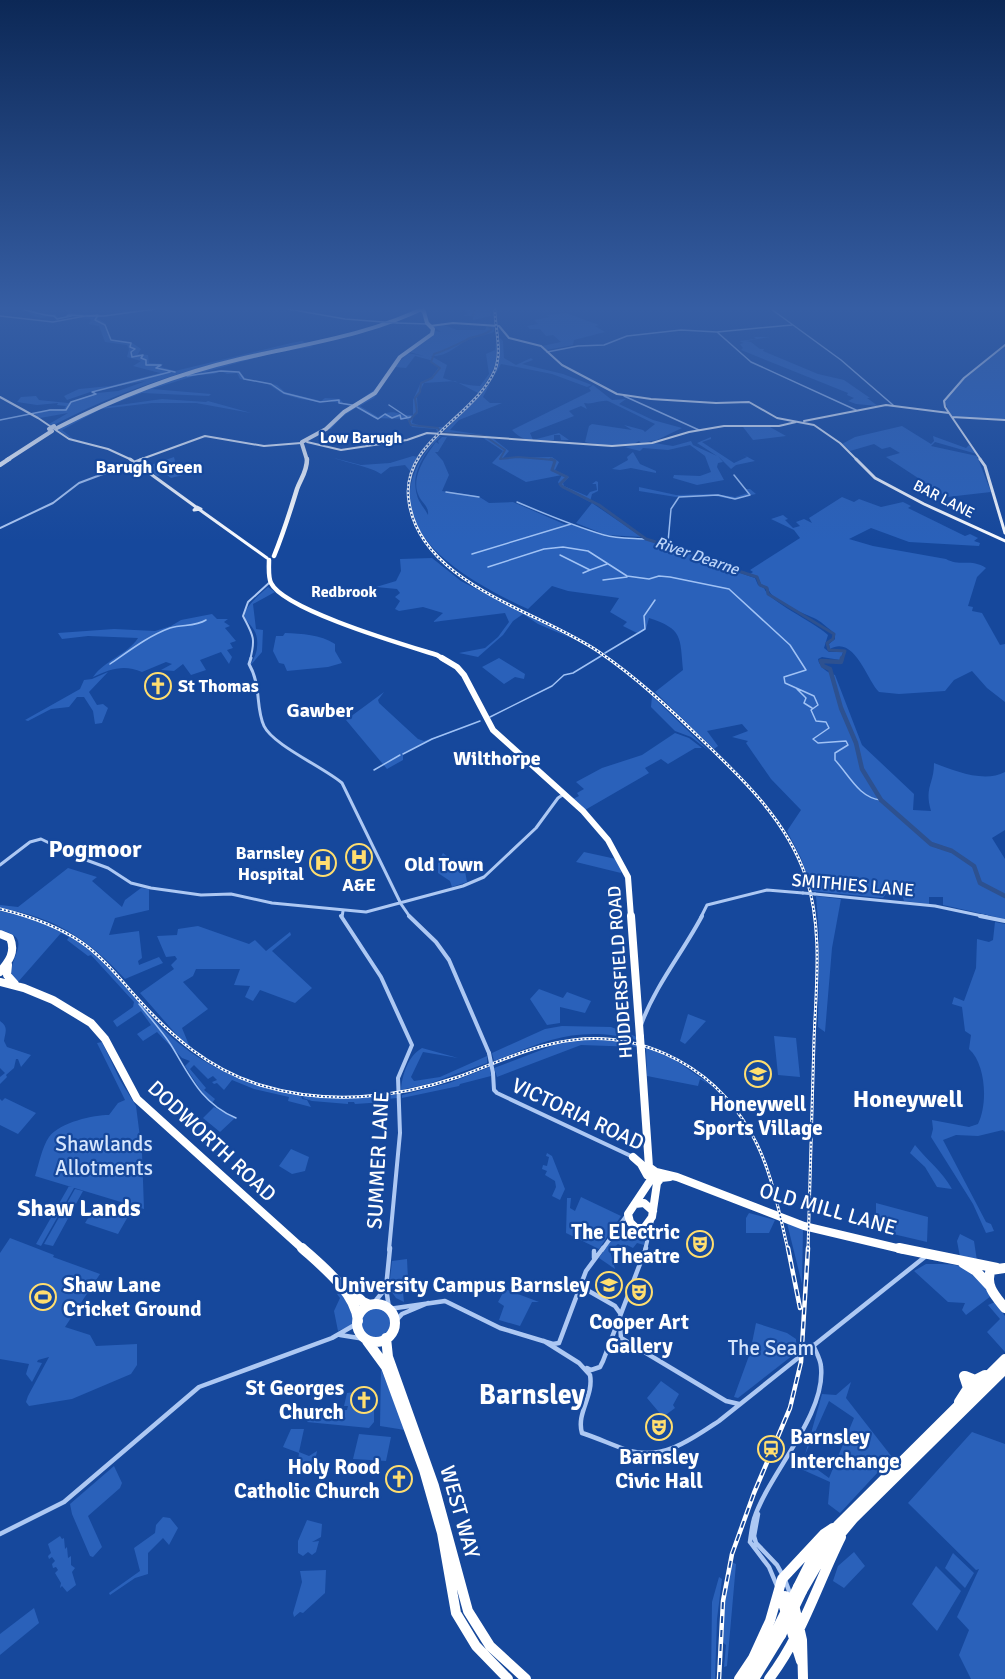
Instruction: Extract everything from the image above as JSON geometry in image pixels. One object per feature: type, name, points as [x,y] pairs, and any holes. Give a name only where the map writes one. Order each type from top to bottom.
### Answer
[{"type":"highway","points":[[0,463],[52,428],[117,398],[154,384]]},
{"type":"highway","points":[[270,582],[270,558],[291,517],[298,486],[308,466],[305,443],[375,393],[381,384]]},
{"type":"highway","name":"HUDDERSFIELD ROAD","points":[[270,582],[280,594],[320,615],[450,661],[464,675],[493,730],[564,794],[608,840],[628,877],[653,1211]]},
{"type":"highway","points":[[0,934],[9,937],[13,943],[13,952],[0,972]]},
{"type":"highway","points":[[8,962],[7,975],[16,984]]},
{"type":"highway","name":"DODWORTH ROAD","points":[[0,982],[16,984],[59,1004],[92,1024],[106,1043],[123,1080],[137,1100],[322,1266],[353,1298]]},
{"type":"highway","points":[[633,1157],[650,1171],[646,1187],[628,1214],[630,1222],[639,1229],[646,1227],[653,1211],[644,1203],[635,1204]]},
{"type":"highway","name":"OLD MILL LANE","points":[[650,1171],[686,1180],[804,1226],[963,1263],[976,1271],[1005,1308]]},
{"type":"highway","name":"OLD MILL LANE","points":[[653,1211],[659,1180],[664,1177],[686,1180]]},
{"type":"highway","name":"OLD MILL LANE","points":[[963,1263],[1001,1268]]},
{"type":"highway","points":[[990,1286],[988,1273],[1001,1268]]},
{"type":"highway","points":[[353,1298],[372,1304],[382,1304],[389,1308],[394,1323],[386,1338],[377,1342],[366,1340],[359,1332],[353,1298]]},
{"type":"highway","points":[[358,1322],[361,1313],[372,1304]]},
{"type":"highway","name":"WEST WAY","points":[[386,1338],[388,1357],[444,1521],[464,1604],[486,1641],[508,1665],[526,1679]]},
{"type":"highway","name":"WEST WAY","points":[[366,1340],[376,1350],[386,1367],[413,1442],[442,1533],[454,1603],[460,1623],[486,1658],[508,1679]]},
{"type":"highway","points":[[739,1679],[753,1658],[787,1573],[825,1534],[844,1524],[1000,1369],[1005,1359]]},
{"type":"highway","points":[[754,1679],[764,1666],[800,1589],[844,1524],[952,1412],[1000,1369]]},
{"type":"highway","points":[[952,1412],[967,1391],[968,1383],[964,1376],[975,1380],[1000,1369]]},
{"type":"highway","points":[[769,1679],[788,1656],[796,1641],[799,1622],[844,1524]]},
{"type":"highway","points":[[779,1595],[799,1622]]},
{"type":"highway","points":[[779,1595],[793,1600],[804,1648],[803,1675]]},
{"type":"highway","points":[[744,1679],[779,1632]]},
{"type":"highway","points":[[796,1641],[803,1675]]},
{"type":"highway","points":[[788,1656],[799,1662],[803,1675]]},
{"type":"main road","points":[[596,384],[624,396],[716,403],[749,402],[777,418],[804,421]]},
{"type":"main road","points":[[959,384],[944,401],[985,466],[1005,533]]},
{"type":"main road","points":[[0,397],[72,440],[114,451],[135,462],[270,558]]},
{"type":"main road","points":[[135,462],[205,436],[270,446],[305,443],[344,450],[407,440],[421,434],[536,442],[561,440],[617,446],[652,443],[699,430],[729,426],[782,426],[856,410],[893,405],[949,412]]},
{"type":"main road","points":[[952,417],[1005,420]]},
{"type":"main road","name":"BAR LANE","points":[[804,421],[815,425],[838,441],[873,477],[1005,542]]},
{"type":"street","points":[[800,384],[856,410]]},
{"type":"street","points":[[869,384],[893,405]]},
{"type":"street","points":[[624,396],[699,430]]},
{"type":"street","points":[[0,528],[53,503],[79,483],[135,462]]},
{"type":"street","points":[[270,582],[245,607],[243,619],[254,636],[255,643],[249,664],[257,678],[265,731],[278,742],[335,776],[342,783],[401,904]]},
{"type":"street","points":[[0,865],[30,842],[41,839],[78,857],[108,868],[125,881],[146,887],[193,894],[242,896],[272,903],[366,912],[463,886],[490,873],[536,828],[558,798],[564,794]]},
{"type":"street","name":"SMITHIES LANE","points":[[639,1026],[642,1024],[648,1006],[686,946],[703,911],[711,902],[767,890],[803,892],[935,906],[1005,921]]},
{"type":"street","name":"VICTORIA ROAD","points":[[401,904],[414,923],[435,942],[449,960],[489,1051],[494,1090],[633,1157],[650,1171]]},
{"type":"street","name":"SUMMER LANE","points":[[343,911],[341,915],[344,921],[383,982],[412,1045],[398,1078],[400,1133],[386,1288],[389,1308]]},
{"type":"street","points":[[544,1341],[585,1368],[591,1370],[600,1367],[650,1236],[653,1211]]},
{"type":"street","points":[[567,1356],[560,1343],[580,1286],[593,1260],[628,1214]]},
{"type":"street","points":[[593,1260],[594,1251]]},
{"type":"street","points":[[585,1368],[592,1384],[579,1426],[582,1433],[632,1452],[653,1453],[684,1444],[726,1415],[928,1255]]},
{"type":"street","points":[[580,1286],[617,1308],[620,1316],[621,1338],[726,1401],[734,1404],[740,1403]]},
{"type":"street","points":[[372,1304],[379,1299],[386,1288]]},
{"type":"street","points":[[389,1308],[441,1301],[450,1303],[500,1328],[553,1344],[560,1343]]},
{"type":"street","points":[[394,1323],[402,1314],[430,1302]]},
{"type":"street","points":[[0,1534],[64,1502],[199,1387],[339,1335],[358,1322]]},
{"type":"street","points":[[339,1335],[366,1340]]},
{"type":"street","points":[[779,1595],[771,1573],[750,1542],[750,1530],[759,1506],[814,1405],[819,1389],[821,1361],[813,1345]]},
{"type":"street","points":[[726,1401],[729,1407],[726,1415]]},
{"type":"street","points":[[759,1506],[754,1536],[756,1543],[787,1573],[793,1600]]},
{"type":"street","points":[[750,1542],[756,1543]]},
{"type":"street","points":[[771,1573],[775,1563]]},
{"type":"street","points":[[775,1563],[787,1573]]},
{"type":"green space","points":[[127,384],[96,390],[67,400],[64,396],[79,389]]},
{"type":"green space","points":[[137,384],[146,384],[113,397],[52,426],[49,424],[68,413],[40,418],[34,414],[51,409],[64,409],[66,406],[57,405],[58,403],[37,405],[17,402],[21,397],[36,396],[39,400],[68,403],[97,393],[118,391]]},
{"type":"green space","points":[[167,384],[152,389],[211,394],[209,396],[142,393],[105,407],[162,399],[208,401],[251,413],[196,403],[152,403],[101,409],[62,430],[73,439],[96,445],[71,439],[58,430],[88,413],[156,385]]},
{"type":"green space","points":[[269,384],[277,385],[285,392],[321,401],[325,398],[340,399],[343,403],[353,405],[378,387],[375,392],[341,413],[350,406],[327,400],[320,402],[300,399],[283,394]]},
{"type":"green space","points":[[420,384],[423,384],[417,397],[418,413],[413,417],[412,423],[425,427],[445,427],[438,434],[436,429],[412,427],[407,419],[374,418],[357,407],[342,417],[331,429],[327,429],[347,412],[379,391],[374,398],[360,406],[378,417],[392,412],[413,415],[413,400]]},
{"type":"green space","points":[[461,384],[484,384],[478,393]]},
{"type":"green space","points":[[490,384],[483,397],[490,403],[502,403],[459,420],[450,430],[490,436],[509,451],[503,458],[552,457],[559,462],[555,470],[569,477],[563,483],[564,486],[587,496],[590,492],[597,490],[596,484],[592,484],[596,481],[598,491],[592,494],[590,502],[560,486],[558,482],[562,475],[526,482],[492,463],[503,451],[483,438],[447,437],[438,452],[435,452],[443,461],[449,475],[442,491],[478,496],[489,503],[513,502],[564,524],[575,525],[607,537],[646,539],[720,563],[728,569],[755,578],[758,585],[774,599],[828,635],[824,648],[829,652],[843,652],[840,660],[822,657],[818,659],[820,665],[835,675],[862,745],[914,794],[913,810],[931,811],[929,791],[934,763],[979,776],[1005,772],[1005,830],[992,838],[1005,859],[1005,919],[943,905],[943,897],[929,897],[929,904],[904,901],[902,894],[907,889],[895,881],[883,898],[812,891],[801,858],[787,831],[801,810],[771,779],[746,743],[748,741],[732,737],[748,731],[742,724],[707,731],[718,746],[714,749],[655,692],[683,670],[680,642],[674,631],[649,618],[646,629],[639,634],[623,626],[627,622],[610,612],[619,598],[568,591],[552,586],[528,609],[473,580],[448,562],[427,541],[414,519],[410,493],[417,466],[424,457],[418,470],[415,486],[419,500],[428,515],[416,487],[421,466],[432,447],[436,442],[439,444],[438,441],[442,437],[473,436],[456,433],[441,435]]},
{"type":"green space","points":[[826,384],[850,384],[878,406],[848,401],[854,398],[847,395],[848,393]]},
{"type":"green space","points":[[958,384],[1005,384],[1005,420],[952,417],[944,401]]},
{"type":"green space","points":[[593,385],[612,400],[626,399],[619,404],[653,420],[682,428],[657,440],[641,443],[639,441],[634,444],[613,446],[585,442],[589,426],[592,424],[632,430],[624,425],[645,432],[655,424],[605,401],[584,403],[587,409],[581,406],[569,411],[574,416],[530,433],[533,440],[559,433],[569,440],[561,440],[560,435],[554,435],[554,440],[542,441],[531,440],[521,437],[512,430],[591,391],[589,388]]},
{"type":"green space","points":[[902,426],[931,444],[934,441],[933,436],[966,448],[969,445],[977,454],[935,442],[931,446],[977,456],[991,492],[947,497],[886,457],[900,453],[890,447],[882,449],[874,444],[850,451],[842,444],[855,437]]},
{"type":"green space","points":[[743,427],[770,427],[786,436],[753,440]]},
{"type":"green space","points":[[711,437],[702,442],[734,463],[747,457],[742,454],[755,461],[736,465],[731,469],[718,456],[723,462],[718,463],[717,467],[724,480],[697,485],[673,478],[674,475],[700,476],[711,472],[705,456],[690,445],[668,450],[643,448],[640,451],[624,447],[654,443],[673,446],[691,441],[693,445],[717,456],[697,443]]},
{"type":"green space","points":[[633,452],[640,464],[656,473],[631,468],[612,469],[628,460],[627,457]]},
{"type":"green space","points":[[413,456],[418,457],[410,471],[405,465],[390,467],[381,474],[334,458],[361,465],[390,463]]},
{"type":"green space","points":[[174,457],[177,470],[183,475],[171,478],[166,474],[157,476],[145,467]]},
{"type":"green space","points":[[639,487],[676,495],[715,494],[735,497],[748,493],[745,489],[750,489],[756,494],[731,499],[715,496],[676,497],[639,491]]},
{"type":"green space","points":[[842,497],[854,502],[859,499],[881,507],[903,502],[911,506],[908,508],[965,536],[970,534],[978,538],[974,541],[980,543],[979,546],[909,542],[871,528],[849,539],[873,546],[981,565],[986,568],[977,577],[968,606],[973,607],[972,611],[982,613],[1000,645],[1005,644],[1005,702],[987,688],[972,671],[954,680],[945,691],[899,694],[879,692],[859,661],[847,648],[839,646],[830,649],[829,644],[835,639],[835,634],[816,619],[775,598],[768,588],[761,584],[758,577],[750,574],[753,572],[750,570],[800,538],[794,530],[771,519],[783,515],[793,528],[800,526],[796,522],[804,519],[812,523],[809,518]]},
{"type":"green space","points":[[592,503],[642,537],[606,535],[576,523]]},
{"type":"green space","points":[[432,558],[461,581],[573,639],[538,624],[523,614],[513,621],[503,635],[478,657],[459,653],[485,648],[498,637],[509,622],[505,613],[433,622],[443,613],[423,607],[399,611],[395,609],[400,601],[395,597],[400,593],[397,589],[376,587],[396,581],[401,571],[400,559]]},
{"type":"green space","points":[[268,587],[275,592],[253,604],[256,629],[263,630],[262,652],[250,666],[256,652],[257,637],[244,615],[254,600]]},
{"type":"green space","points":[[212,614],[217,619],[228,619],[224,622],[230,626],[225,628],[236,641],[230,643],[233,648],[227,650],[232,657],[229,664],[221,652],[200,660],[206,670],[191,675],[183,664],[174,671],[161,670],[172,664],[166,662],[142,672],[129,668],[117,668],[93,677],[134,644],[138,638],[88,636],[62,639],[58,633],[114,629],[155,631],[181,620]]},
{"type":"green space","points":[[285,633],[311,635],[335,644],[335,651],[342,663],[328,667],[287,671],[284,664],[279,663],[273,651],[276,636],[283,636]]},
{"type":"green space","points":[[499,658],[525,674],[524,679],[515,677],[504,684],[482,667]]},
{"type":"green space","points":[[108,672],[89,692],[97,705],[103,704],[108,708],[102,723],[95,724],[93,711],[84,697],[77,697],[69,707],[51,709],[28,721],[25,720],[80,689],[84,680]]},
{"type":"green space","points":[[384,692],[378,700],[379,703],[418,739],[424,741],[480,722],[434,739],[403,754],[403,760],[387,769],[346,720]]},
{"type":"green space","points":[[652,696],[709,751],[691,737],[675,731],[651,707]]},
{"type":"green space","points":[[675,733],[689,738],[702,748],[695,748],[668,764],[661,759],[645,768],[649,773],[585,810],[573,799],[579,796],[577,793],[584,789],[576,782],[602,768],[642,755]]},
{"type":"green space","points":[[584,852],[616,859],[621,873],[576,862]]},
{"type":"green space","points":[[443,853],[465,871],[467,882],[452,887],[450,881],[438,873],[438,862]]},
{"type":"green space","points":[[68,868],[97,877],[92,881],[122,907],[125,900],[141,888],[149,889],[149,910],[115,918],[109,935],[139,931],[142,958],[138,961],[139,965],[159,957],[163,963],[125,979],[98,952],[69,932],[38,917],[0,908],[0,905],[18,907]]},
{"type":"green space","points":[[816,896],[841,899],[832,948],[825,1032],[818,1027],[819,934]]},
{"type":"green space","points":[[0,911],[58,929],[87,947],[115,973],[164,1030],[198,1058],[231,1075],[265,1087],[301,1095],[311,1107],[288,1101],[289,1097],[254,1089],[232,1080],[224,1090],[217,1083],[212,1082],[217,1080],[213,1076],[208,1079],[194,1065],[190,1069],[206,1088],[204,1090],[215,1099],[212,1103],[207,1100],[185,1066],[190,1061],[182,1058],[157,1032],[143,1041],[137,1034],[151,1025],[141,1011],[117,1027],[113,1021],[133,1007],[134,1002],[91,955],[88,956],[67,940],[69,937],[61,933],[18,982],[13,979],[11,972],[17,950],[17,938],[0,930]]},
{"type":"green space","points":[[995,922],[1005,924],[1005,1132],[1003,1130],[978,1136],[956,1135],[943,1140],[986,1222],[991,1224],[994,1231],[986,1233],[973,1204],[931,1137],[932,1120],[969,1127],[978,1124],[981,1116],[984,1095],[982,1074],[975,1056],[969,1049],[971,1035],[965,1031],[962,1007],[952,1004],[954,997],[964,1001],[976,968],[977,939],[989,942],[993,940]]},
{"type":"green space","points":[[198,926],[249,944],[255,940],[266,951],[290,932],[291,935],[272,951],[312,988],[295,1003],[260,990],[253,1001],[245,997],[250,986],[234,985],[240,969],[196,969],[193,976],[183,982],[208,1009],[182,1028],[189,1045],[182,1041],[140,993],[174,969],[171,965],[177,959],[175,956],[166,957],[157,936],[177,935],[178,929]]},
{"type":"green space","points":[[539,989],[563,998],[567,992],[591,1001],[585,1013],[560,1007],[560,1023],[547,1025],[530,999]]},
{"type":"green space","points":[[688,1014],[706,1021],[685,1044],[680,1041]]},
{"type":"green space","points":[[0,1021],[5,1028],[4,1041],[7,1047],[31,1055],[21,1067],[16,1059],[14,1068],[0,1084],[0,1077],[5,1073],[0,1068]]},
{"type":"green space","points":[[562,1026],[611,1027],[637,1037],[637,1040],[598,1034],[564,1037],[494,1061],[492,1053],[545,1029]]},
{"type":"green space","points":[[774,1036],[796,1038],[800,1077],[778,1075]]},
{"type":"green space","points":[[585,1039],[637,1042],[638,1047],[581,1045],[497,1077],[494,1068],[562,1042]]},
{"type":"green space","name":"Shawlands Allotments","points":[[102,1042],[120,1080],[136,1106],[142,1153],[144,1209],[35,1176],[44,1146],[54,1132],[78,1120],[109,1115],[118,1103],[125,1100],[97,1043]]},
{"type":"green space","points":[[646,1047],[675,1060],[714,1087],[700,1079],[698,1086],[647,1076]]},
{"type":"green space","points":[[422,1048],[458,1058],[423,1052],[411,1077],[414,1081],[440,1077],[487,1056],[487,1063],[431,1083],[401,1090],[407,1066],[417,1051]]},
{"type":"green space","points":[[490,1067],[491,1076],[459,1086],[402,1098],[402,1095],[449,1083]]},
{"type":"green space","points":[[396,1095],[397,1098],[387,1099],[385,1102],[355,1104],[354,1102],[348,1102],[348,1104],[312,1101],[303,1098],[304,1096],[342,1098]]},
{"type":"green space","points":[[5,1098],[36,1113],[18,1134],[0,1125],[0,1099],[2,1101]]},
{"type":"green space","points":[[214,1107],[235,1118],[220,1132],[203,1118]]},
{"type":"green space","points":[[915,1145],[952,1189],[937,1187],[925,1167],[910,1153]]},
{"type":"green space","points":[[291,1149],[309,1157],[305,1171],[292,1174],[279,1166]]},
{"type":"green space","points":[[547,1153],[552,1156],[565,1189],[560,1200],[552,1196],[556,1187],[555,1181],[545,1175],[547,1171],[542,1169],[543,1165],[547,1166],[549,1157],[546,1156]]},
{"type":"green space","points":[[69,1186],[74,1188],[41,1246],[36,1244]]},
{"type":"green space","points":[[75,1189],[83,1191],[53,1246],[44,1244]]},
{"type":"green space","points":[[581,1197],[621,1216],[599,1249],[566,1233],[567,1198],[571,1198],[570,1208],[575,1211]]},
{"type":"green space","points":[[98,1202],[130,1213],[118,1234],[85,1223]]},
{"type":"green space","points":[[876,1203],[928,1217],[927,1242],[876,1230]]},
{"type":"green space","points":[[749,1213],[775,1220],[769,1233],[746,1233],[746,1218]]},
{"type":"green space","points":[[787,1223],[803,1229],[802,1284]]},
{"type":"green space","points":[[624,1229],[642,1235],[645,1239],[644,1245],[637,1243],[633,1248],[627,1245],[626,1248],[618,1244],[610,1251],[615,1269],[599,1258],[617,1231]]},
{"type":"green space","points":[[960,1234],[974,1241],[977,1261],[960,1257],[957,1241]]},
{"type":"green space","points":[[10,1238],[100,1274],[65,1327],[90,1335],[96,1346],[137,1344],[137,1365],[131,1374],[72,1399],[29,1406],[26,1402],[28,1396],[49,1357],[38,1360],[37,1362],[42,1363],[32,1382],[26,1374],[29,1364],[0,1359],[0,1253]]},
{"type":"green space","points":[[407,1259],[408,1279],[403,1292],[404,1302],[396,1298],[389,1288],[392,1261]]},
{"type":"green space","points":[[926,1264],[958,1265],[972,1271],[991,1296],[966,1315],[962,1310],[965,1303],[948,1302],[914,1271]]},
{"type":"green space","points":[[505,1289],[539,1302],[532,1302],[520,1326],[499,1320],[504,1306],[498,1302]]},
{"type":"green space","points":[[342,1292],[355,1321],[338,1331],[334,1311],[340,1298],[337,1294]]},
{"type":"green space","points":[[995,1302],[1005,1316],[1005,1352],[987,1332],[1000,1319],[988,1305]]},
{"type":"green space","points":[[376,1307],[387,1312],[392,1323],[387,1334],[376,1339],[365,1334],[360,1323],[365,1312]]},
{"type":"green space","name":"The Seam","points":[[756,1323],[787,1333],[796,1339],[797,1352],[738,1398],[734,1397],[750,1353]]},
{"type":"green space","points":[[381,1369],[405,1430],[380,1426]]},
{"type":"green space","points":[[661,1381],[679,1394],[673,1405],[675,1408],[663,1417],[647,1398]]},
{"type":"green space","points":[[851,1382],[846,1398],[892,1457],[840,1513],[828,1504],[830,1482],[801,1469],[804,1459],[829,1478],[854,1418],[829,1401],[805,1454],[822,1394],[836,1395]]},
{"type":"green space","points":[[354,1392],[354,1404],[358,1404],[358,1407],[374,1404],[374,1422],[369,1428],[307,1422],[312,1414],[331,1410],[347,1410],[348,1406],[344,1406],[347,1393]]},
{"type":"green space","points":[[291,1429],[304,1429],[299,1452],[309,1456],[317,1451],[315,1461],[297,1467],[299,1453],[283,1447]]},
{"type":"green space","points":[[972,1432],[1005,1444],[1005,1679],[971,1679],[959,1655],[969,1630],[957,1617],[979,1569],[976,1570],[908,1503]]},
{"type":"green space","points":[[359,1434],[391,1437],[386,1461],[353,1459]]},
{"type":"green space","points":[[114,1466],[122,1483],[120,1488],[88,1516],[102,1547],[93,1557],[90,1556],[70,1504]]},
{"type":"green space","points":[[163,1517],[170,1518],[178,1528],[169,1545],[163,1538],[148,1553],[148,1574],[135,1578],[110,1595],[109,1593],[140,1571],[134,1548],[155,1533],[156,1525]]},
{"type":"green space","points":[[307,1520],[322,1524],[321,1537],[312,1542],[319,1541],[316,1552],[312,1555],[308,1552],[303,1556],[298,1553],[298,1541]]},
{"type":"green space","points":[[60,1536],[64,1538],[68,1558],[71,1556],[71,1565],[75,1568],[72,1572],[76,1585],[67,1592],[62,1586],[60,1588],[61,1583],[55,1573],[58,1570],[56,1567],[53,1568],[52,1564],[55,1561],[52,1557],[49,1559],[48,1556],[51,1553],[48,1544]]},
{"type":"green space","points":[[854,1552],[865,1566],[844,1588],[833,1581],[838,1566]]},
{"type":"green space","points":[[953,1553],[974,1573],[965,1588],[945,1568]]},
{"type":"green space","points":[[731,1562],[736,1564],[727,1666],[724,1667],[726,1645],[721,1641]]},
{"type":"green space","points":[[936,1566],[961,1591],[937,1631],[912,1604]]},
{"type":"green space","points":[[326,1570],[325,1593],[303,1613],[300,1612],[294,1617],[293,1613],[302,1582],[300,1571]]},
{"type":"green space","points":[[719,1577],[722,1579],[717,1619],[715,1679],[711,1679],[712,1602]]},
{"type":"green space","points":[[34,1608],[39,1623],[0,1655],[0,1634]]},
{"type":"waterway","points":[[0,420],[50,410],[66,410],[71,402],[96,394],[92,392],[122,384]]},
{"type":"waterway","points":[[272,384],[284,393],[320,402],[339,400],[339,403],[352,405]]},
{"type":"waterway","name":"River Dearne","points":[[421,384],[420,392],[415,398],[417,412],[409,421],[411,425],[438,428],[440,432],[445,433],[485,436],[505,450],[500,459],[518,457],[553,460]]},
{"type":"waterway","points":[[389,405],[407,417]]},
{"type":"waterway","points":[[357,407],[378,419],[385,414],[392,418],[400,415],[401,419],[411,417]]},
{"type":"waterway","name":"River Dearne","points":[[553,460],[555,461],[552,470],[567,477],[560,484],[563,487],[599,505],[646,539],[721,562],[729,568],[757,577],[760,585],[767,588],[768,594],[834,634],[833,639],[827,643],[829,650],[845,651],[842,660]]},
{"type":"waterway","points":[[665,544],[668,542],[671,509],[679,497],[718,495],[735,499],[750,495],[734,475]]},
{"type":"waterway","points":[[446,492],[479,497]]},
{"type":"waterway","points":[[517,502],[571,524]]},
{"type":"waterway","points":[[472,554],[571,524]]},
{"type":"waterway","points":[[571,524],[604,535],[646,539]]},
{"type":"waterway","points":[[488,567],[544,549],[563,547],[588,551],[627,576],[649,579],[659,576],[670,577],[729,589],[790,645],[806,670],[784,677],[785,683],[814,696],[818,705],[811,710],[816,721],[826,722],[829,728],[813,739],[818,743],[846,741],[848,745],[835,753],[835,760],[860,790],[866,795],[881,800]]},
{"type":"waterway","points":[[560,555],[590,570]]},
{"type":"waterway","points":[[590,570],[607,564]]},
{"type":"waterway","points":[[583,573],[590,570]]},
{"type":"waterway","points":[[603,580],[627,577]]},
{"type":"waterway","points":[[605,653],[645,629],[644,616],[655,600]]},
{"type":"waterway","points":[[110,664],[162,631],[198,624],[206,620]]},
{"type":"waterway","points":[[490,717],[552,686],[564,675],[573,673],[601,656]]},
{"type":"waterway","name":"River Dearne","points":[[842,658],[841,662],[821,661],[823,666],[830,669],[841,708],[856,743],[862,769],[881,800],[931,844],[952,851],[974,866],[980,883],[1005,896]]},
{"type":"waterway","points":[[797,689],[806,698],[804,703],[812,708]]},
{"type":"waterway","points":[[403,754],[432,739],[480,721]]},
{"type":"waterway","points":[[374,770],[400,755]]},
{"type":"waterway","points":[[139,1004],[205,1096],[214,1105],[236,1118]]},
{"type":"railway","points":[[487,384],[427,447],[415,463],[409,481],[409,502],[418,530],[435,554],[459,575],[486,592],[574,637],[599,652],[639,682],[748,785],[776,819],[798,857],[806,877],[817,937],[808,1250]]},
{"type":"railway","points":[[0,909],[42,922],[81,942],[104,961],[164,1026],[208,1061],[242,1078],[285,1091],[309,1095],[359,1097],[409,1090],[458,1077],[539,1047],[581,1039],[610,1039],[638,1044],[666,1054],[691,1068],[714,1086],[734,1108],[751,1133],[769,1175],[788,1250]]},
{"type":"railway","points":[[788,1248],[800,1308]]},
{"type":"railway","points":[[719,1679],[723,1601],[732,1554],[754,1493],[790,1408],[801,1362],[808,1248]]},
{"type":"place","name":"St Thomas","points":[[158,686]]},
{"type":"place","name":"A&E","points":[[359,857]]},
{"type":"place","name":"Barnsley Hospital","points":[[323,863]]},
{"type":"place","name":"Honeywell Sports Village","points":[[758,1074]]},
{"type":"place","name":"The Electric Theatre","points":[[700,1244]]},
{"type":"place","name":"University Campus Barnsley","points":[[609,1285]]},
{"type":"place","name":"Cooper Art Gallery","points":[[639,1292]]},
{"type":"place","name":"Shaw Lane Cricket Ground","points":[[43,1297]]},
{"type":"place","name":"St Georges Church","points":[[364,1400]]},
{"type":"place","name":"Barnsley Civic Hall","points":[[659,1427]]},
{"type":"place","name":"Barnsley Interchange","points":[[771,1449]]},
{"type":"place","name":"Holy Rood Catholic Church","points":[[399,1479]]},
{"type":"district","name":"Low Barugh","points":[[361,438]]},
{"type":"district","name":"Barugh Green","points":[[149,467]]},
{"type":"district","name":"Redbrook","points":[[344,592]]},
{"type":"district","name":"Gawber","points":[[320,710]]},
{"type":"district","name":"Wilthorpe","points":[[497,758]]},
{"type":"district","name":"Pogmoor","points":[[95,849]]},
{"type":"district","name":"Old Town","points":[[444,864]]},
{"type":"district","name":"Honeywell","points":[[908,1099]]},
{"type":"district","name":"Shaw Lands","points":[[79,1208]]},
{"type":"district","name":"Barnsley","points":[[532,1395]]}]
